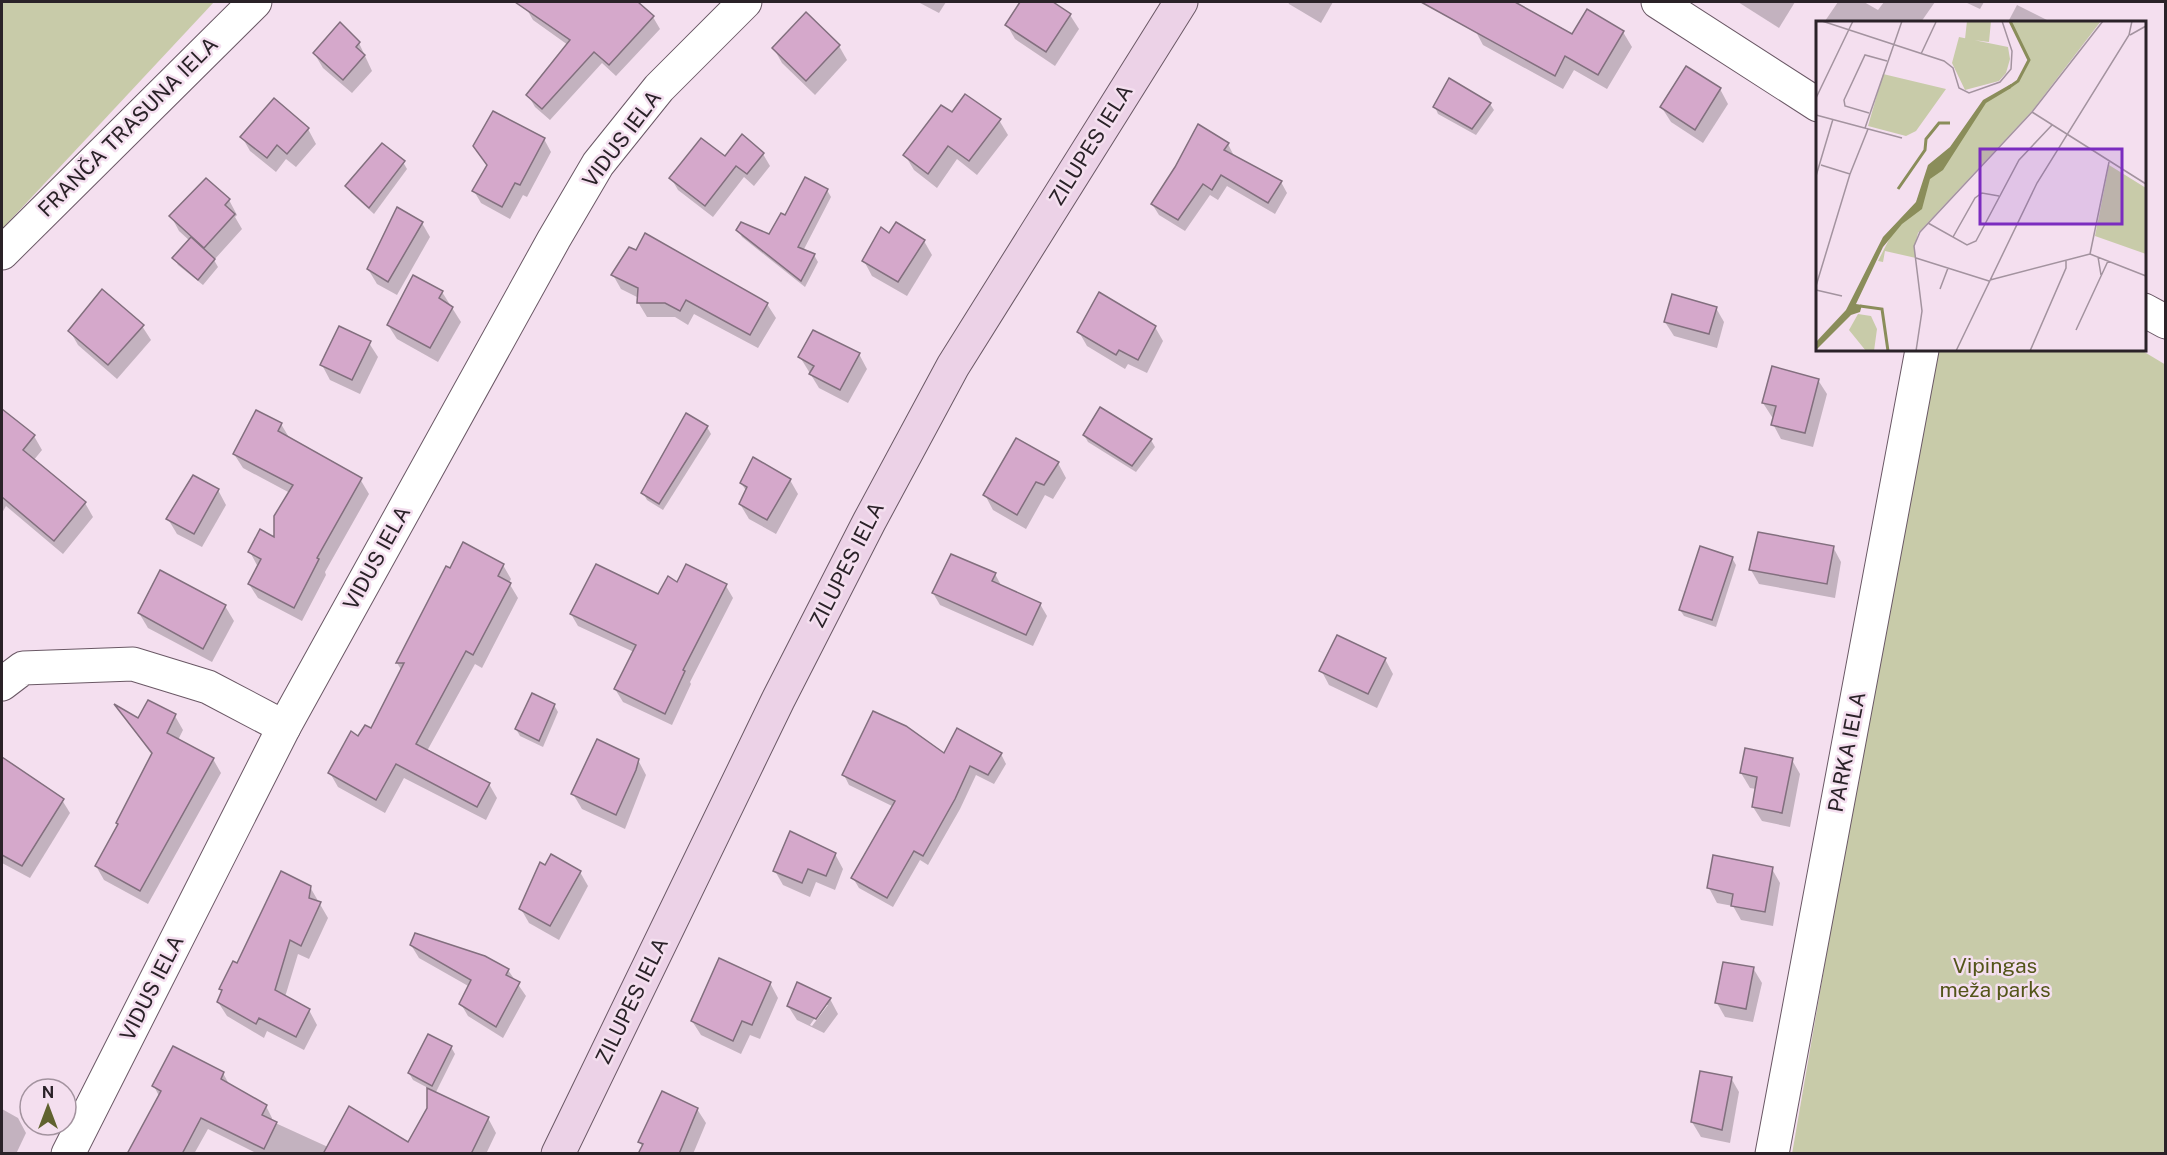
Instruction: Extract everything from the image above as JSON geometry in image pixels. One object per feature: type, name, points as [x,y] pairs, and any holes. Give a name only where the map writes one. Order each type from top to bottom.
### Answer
[{"type":"main road","name":"ZILUPES IELA","points":[[558,1154],[778,700],[869,522],[953,366],[1181,2]]},
{"type":"street","name":"FRANČA TRASUNA IELA","points":[[2,253],[255,2]]},
{"type":"street","name":"VIDUS IELA","points":[[68,1154],[284,727],[598,164],[659,88],[745,2]]},
{"type":"street","points":[[1658,2],[1816,104]]},
{"type":"street","points":[[2146,311],[2166,322]]},
{"type":"street","name":"PARKA IELA","points":[[1772,1154],[1922,351]]},
{"type":"street","points":[[2,684],[23,668],[133,664],[208,687],[284,727]]},
{"type":"green space","points":[[2,2],[214,2],[2,229]]},
{"type":"green space","name":"Vipingas meža parks","points":[[1931,351],[2143,351],[2166,365],[2165,1153],[1792,1154]]},
{"type":"building","points":[[515,2],[638,2],[654,16],[609,65],[594,52],[542,109],[526,95],[570,40]]},
{"type":"building","points":[[1020,2],[1053,2],[1071,14],[1046,52],[1005,25]]},
{"type":"building","points":[[1421,2],[1515,2],[1572,34],[1587,9],[1624,31],[1598,75],[1565,56],[1555,76]]},
{"type":"building","points":[[806,12],[840,45],[806,81],[772,48]]},
{"type":"building","points":[[340,22],[360,42],[356,47],[365,55],[343,80],[313,53]]},
{"type":"building","points":[[1686,66],[1721,88],[1695,130],[1660,107]]},
{"type":"building","points":[[1449,78],[1491,103],[1472,129],[1433,107]]},
{"type":"building","points":[[965,94],[1001,119],[969,161],[948,146],[928,174],[903,155],[941,105],[952,112]]},
{"type":"building","points":[[274,98],[309,128],[287,154],[277,145],[267,158],[240,137]]},
{"type":"building","points":[[493,111],[545,138],[520,185],[515,183],[502,207],[472,191],[487,165],[473,146]]},
{"type":"building","points":[[1198,124],[1229,143],[1224,150],[1282,181],[1268,203],[1221,175],[1212,190],[1203,184],[1178,220],[1151,204],[1175,167]]},
{"type":"building","points":[[742,134],[764,153],[747,174],[736,166],[705,206],[669,178],[701,138],[725,156]]},
{"type":"building","points":[[382,143],[405,161],[369,208],[345,186]]},
{"type":"building","points":[[805,177],[828,189],[798,247],[815,254],[801,281],[736,230],[741,222],[769,234],[781,213],[785,215]]},
{"type":"building","points":[[206,178],[230,199],[225,205],[235,214],[204,248],[169,216]]},
{"type":"building","points":[[397,207],[423,222],[388,282],[367,269]]},
{"type":"building","points":[[896,222],[925,240],[898,282],[862,261],[881,227],[889,233]]},
{"type":"building","points":[[645,233],[768,303],[750,335],[686,300],[680,311],[665,303],[637,303],[638,288],[611,275],[629,247],[636,250]]},
{"type":"building","points":[[191,237],[215,259],[198,280],[172,258]]},
{"type":"building","points":[[413,275],[443,291],[439,298],[453,307],[430,348],[387,325]]},
{"type":"building","points":[[102,289],[144,325],[108,365],[68,331]]},
{"type":"building","points":[[1099,292],[1156,326],[1138,360],[1119,350],[1116,355],[1077,332]]},
{"type":"building","points":[[1672,294],[1717,307],[1709,334],[1664,322]]},
{"type":"building","points":[[339,326],[371,341],[352,380],[320,365]]},
{"type":"building","points":[[813,330],[860,353],[840,390],[809,374],[814,366],[798,357]]},
{"type":"building","points":[[1772,366],[1819,379],[1805,433],[1771,425],[1776,406],[1762,403]]},
{"type":"building","points":[[1100,407],[1152,439],[1132,466],[1083,435]]},
{"type":"building","points":[[2,409],[35,435],[23,450],[86,502],[54,541],[2,497]]},
{"type":"building","points":[[256,410],[282,423],[278,431],[362,478],[317,558],[319,559],[294,608],[248,584],[261,559],[248,552],[260,529],[274,537],[274,516],[293,485],[233,454]]},
{"type":"building","points":[[686,413],[708,426],[659,504],[641,493]]},
{"type":"building","points":[[1016,438],[1059,462],[1044,485],[1036,482],[1017,515],[983,495]]},
{"type":"building","points":[[753,457],[791,479],[767,520],[739,504],[747,487],[740,483]]},
{"type":"building","points":[[193,475],[219,489],[194,534],[166,519]]},
{"type":"building","points":[[1758,532],[1834,546],[1827,584],[1749,570]]},
{"type":"building","points":[[463,542],[504,564],[498,576],[511,583],[473,655],[466,651],[416,744],[490,783],[477,807],[396,764],[376,800],[328,773],[351,731],[358,736],[365,725],[371,728],[404,663],[396,663],[446,566],[450,568]]},
{"type":"building","points":[[1700,546],[1733,557],[1712,620],[1679,610]]},
{"type":"building","points":[[951,554],[996,573],[992,581],[1041,603],[1026,635],[932,593]]},
{"type":"building","points":[[596,564],[658,594],[668,576],[677,582],[686,564],[727,584],[683,670],[685,671],[665,714],[614,689],[636,645],[570,614]]},
{"type":"building","points":[[160,570],[226,605],[203,649],[138,613]]},
{"type":"building","points":[[1337,635],[1386,658],[1368,694],[1319,671]]},
{"type":"building","points":[[532,693],[555,704],[539,741],[515,729]]},
{"type":"building","points":[[148,700],[176,714],[167,733],[214,758],[140,891],[95,866],[152,753],[114,704],[138,718]]},
{"type":"building","points":[[873,711],[906,726],[944,753],[957,728],[1002,753],[988,775],[970,766],[955,799],[923,856],[914,851],[887,898],[851,878],[895,801],[842,775]]},
{"type":"building","points":[[597,739],[639,759],[616,815],[571,794]]},
{"type":"building","points":[[1745,748],[1793,758],[1782,813],[1752,807],[1757,777],[1740,773]]},
{"type":"building","points":[[2,757],[64,799],[22,866],[2,855]]},
{"type":"building","points":[[790,831],[836,853],[826,876],[808,869],[802,883],[773,871]]},
{"type":"building","points":[[551,854],[581,871],[550,926],[519,909],[540,862],[545,865]]},
{"type":"building","points":[[1713,855],[1773,867],[1765,912],[1731,906],[1733,894],[1707,888]]},
{"type":"building","points":[[281,871],[311,886],[309,898],[321,902],[301,946],[290,940],[275,990],[310,1009],[296,1037],[259,1018],[256,1024],[217,1002],[222,990],[219,989],[233,961],[237,963]]},
{"type":"building","points":[[415,933],[485,956],[509,969],[506,975],[520,982],[496,1027],[459,1004],[471,980],[410,945]]},
{"type":"building","points":[[719,958],[771,982],[752,1025],[742,1021],[733,1041],[691,1021]]},
{"type":"building","points":[[1723,962],[1754,967],[1746,1009],[1715,1003]]},
{"type":"building","points":[[797,982],[831,998],[816,1019],[787,1006]]},
{"type":"building","points":[[428,1034],[452,1046],[432,1086],[408,1073]]},
{"type":"building","points":[[173,1046],[224,1072],[221,1079],[267,1105],[262,1115],[277,1122],[264,1149],[201,1118],[182,1154],[127,1154],[161,1091],[152,1086]]},
{"type":"building","points":[[1700,1071],[1732,1077],[1722,1130],[1691,1122]]},
{"type":"building","points":[[427,1088],[489,1117],[471,1154],[323,1154],[349,1106],[408,1142],[427,1108]]},
{"type":"building","points":[[662,1091],[698,1108],[679,1154],[638,1154],[643,1144],[638,1142]]}]
